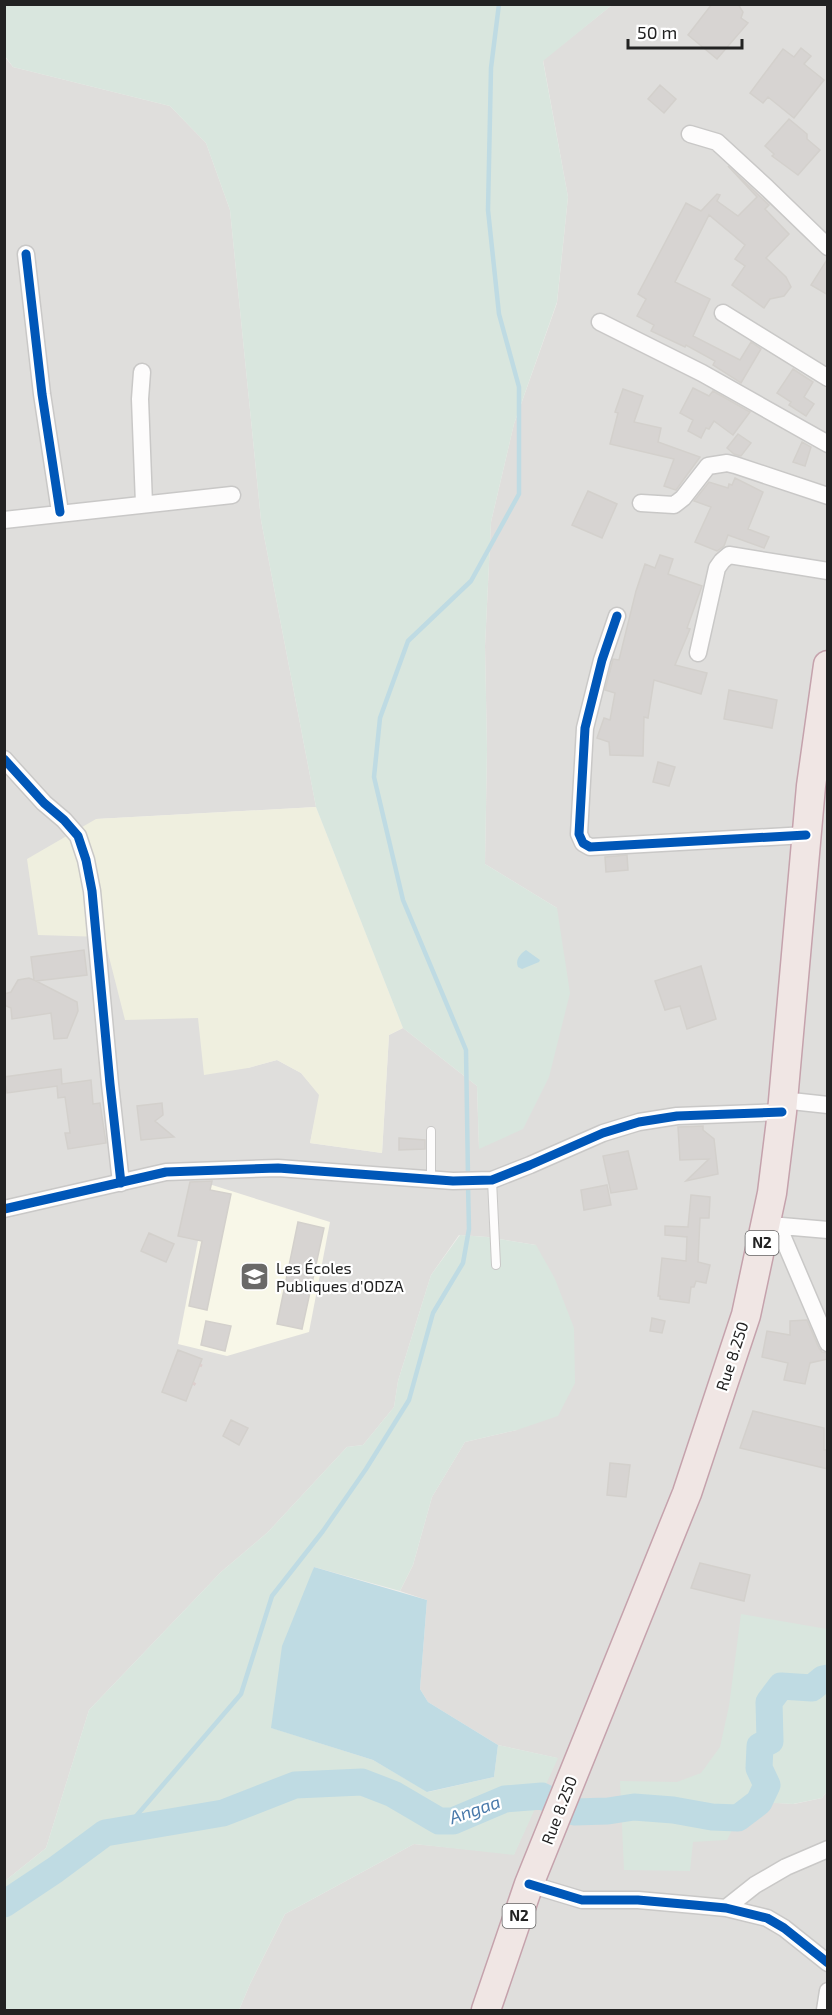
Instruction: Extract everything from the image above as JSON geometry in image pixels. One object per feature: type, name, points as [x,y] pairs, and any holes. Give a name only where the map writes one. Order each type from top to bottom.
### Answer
[{"type":"highway","name":"Rue 8.250","points":[[486,2010],[529,1884],[687,1493],[746,1315],[772,1225],[772,1193],[806,835],[819,786],[828,665]]},
{"type":"street","points":[[690,134],[717,142],[828,247]]},
{"type":"street","points":[[26,255],[42,394],[60,512]]},
{"type":"street","points":[[723,313],[828,378]]},
{"type":"street","points":[[600,322],[702,373],[828,444]]},
{"type":"street","points":[[142,372],[140,399],[144,504]]},
{"type":"street","points":[[641,503],[674,505],[683,498],[708,466],[727,463],[828,496]]},
{"type":"street","points":[[4,520],[60,512],[232,495]]},
{"type":"street","points":[[698,653],[717,568],[729,555],[828,571]]},
{"type":"street","points":[[617,616],[602,660],[585,728],[579,834],[583,843],[590,847],[806,835]]},
{"type":"street","points":[[4,759],[78,837],[86,860],[92,891],[121,1183]]},
{"type":"street","points":[[5,1208],[166,1172],[278,1168],[473,1182],[492,1180],[530,1166],[603,1133],[639,1122],[782,1106],[828,1105]]},
{"type":"street","points":[[772,1225],[828,1230]]},
{"type":"street","points":[[772,1225],[828,1343]]},
{"type":"street","points":[[726,1908],[755,1885],[786,1867],[828,1849]]},
{"type":"street","points":[[529,1884],[582,1900],[638,1900],[726,1908],[767,1918],[784,1928],[828,1963]]},
{"type":"street","points":[[825,2010],[828,1991]]},
{"type":"lane","points":[[431,1131],[431,1179]]},
{"type":"lane","points":[[492,1180],[496,1265]]},
{"type":"shaded area","points":[[5,5],[612,5],[543,61],[568,197],[557,302],[514,424],[491,522],[485,646],[487,749],[485,864],[557,908],[570,993],[549,1077],[523,1129],[479,1149],[477,1086],[403,1028],[316,807],[261,520],[230,210],[206,143],[170,106],[13,67],[5,56]]},
{"type":"shaded area","points":[[612,5],[827,5],[828,1678],[760,1802],[794,1804],[822,1798],[827,1791],[827,2010],[239,2010],[285,1914],[414,1844],[514,1854],[557,1758],[498,1745],[428,1702],[420,1689],[427,1600],[400,1591],[413,1565],[432,1497],[465,1442],[517,1430],[536,1245],[459,1235],[431,1275],[398,1381],[394,1407],[363,1445],[347,1447],[268,1532],[221,1572],[89,1710],[46,1848],[5,1881],[4,56],[13,67],[170,106],[206,143],[230,210],[261,520],[316,807],[96,819],[104,936],[198,1018],[248,1068],[277,1060],[301,1073],[320,1095],[310,1143],[382,1153],[389,1035],[403,1028],[477,1086],[479,1148],[557,908],[485,864],[487,749],[485,646],[491,522],[514,424],[557,303],[568,197],[543,60]]},
{"type":"shaded area","name":"Les Écoles Publiques d'ODZA","points":[[209,1184],[330,1222],[309,1332],[227,1356],[178,1344]]},
{"type":"shaded area","points":[[460,1235],[536,1245],[555,1279],[574,1328],[575,1383],[558,1416],[517,1430],[465,1442],[432,1497],[413,1565],[400,1591],[314,1567],[272,1728],[373,1760],[428,1792],[494,1777],[498,1745],[558,1758],[514,1855],[414,1844],[285,1914],[239,2010],[5,2010],[5,1881],[46,1848],[89,1710],[221,1572],[268,1532],[347,1447],[363,1445],[394,1407],[398,1381],[431,1275]]},
{"type":"shaded area","points":[[741,1614],[827,1629],[827,1791],[822,1798],[793,1804],[759,1802],[738,1818],[727,1840],[693,1842],[690,1871],[624,1870],[620,1781],[677,1782],[701,1773],[720,1747],[729,1706]]},
{"type":"green space","points":[[316,807],[403,1028],[389,1035],[382,1153],[310,1143],[319,1095],[301,1073],[277,1060],[248,1068],[204,1075],[198,1018],[125,1020],[104,937],[38,935],[27,859],[96,819]]},
{"type":"water","points":[[526,950],[540,960],[522,969],[517,964],[520,955]]},
{"type":"water","points":[[314,1567],[427,1600],[420,1689],[428,1702],[498,1745],[494,1777],[427,1792],[373,1760],[271,1728],[282,1646]]},
{"type":"building","points":[[712,4],[738,4],[743,12],[741,18],[748,23],[717,59],[688,35]]},
{"type":"building","points":[[801,48],[811,56],[804,64],[824,80],[794,118],[768,97],[763,103],[750,93],[783,49],[794,57]]},
{"type":"building","points":[[660,85],[676,99],[664,113],[648,99]]},
{"type":"building","points":[[789,119],[807,134],[807,139],[820,150],[798,175],[772,156],[774,154],[765,146]]},
{"type":"building","points":[[728,166],[769,205],[765,209],[789,234],[766,258],[786,277],[791,287],[784,296],[770,299],[764,308],[732,285],[745,266],[735,259],[745,245],[709,215],[675,282],[710,299],[693,336],[740,360],[751,342],[761,349],[741,383],[713,365],[715,361],[686,345],[685,347],[651,331],[654,325],[637,316],[646,299],[638,294],[686,203],[701,211],[717,194],[720,195],[717,201],[738,216],[757,197]]},
{"type":"building","points":[[828,258],[828,295],[811,285]]},
{"type":"building","points":[[793,369],[813,382],[804,397],[814,404],[806,416],[789,405],[791,402],[777,393]]},
{"type":"building","points":[[693,388],[709,396],[713,391],[750,412],[733,435],[714,421],[709,429],[706,428],[701,438],[688,431],[693,420],[680,413]]},
{"type":"building","points":[[623,389],[643,396],[634,422],[661,428],[658,442],[700,457],[676,490],[664,486],[674,459],[610,444],[618,413],[615,412]]},
{"type":"building","points":[[738,434],[751,443],[741,456],[727,448]]},
{"type":"building","points":[[802,442],[811,447],[805,466],[793,462]]},
{"type":"building","points":[[735,478],[763,492],[748,529],[769,537],[764,548],[728,535],[724,546],[717,551],[695,542],[711,507],[694,501],[709,482],[728,488]]},
{"type":"building","points":[[588,491],[617,504],[602,538],[572,525]]},
{"type":"building","points":[[660,555],[673,559],[668,574],[702,586],[687,628],[690,629],[675,665],[707,673],[701,694],[654,680],[648,718],[644,717],[643,756],[610,755],[609,742],[597,738],[604,718],[610,720],[615,693],[605,690],[613,659],[619,660],[645,564],[655,568]]},
{"type":"building","points":[[729,690],[777,700],[772,728],[724,719]]},
{"type":"building","points":[[658,762],[675,767],[669,786],[653,782]]},
{"type":"building","points":[[627,855],[628,870],[606,872],[605,857]]},
{"type":"building","points":[[84,950],[87,975],[36,981],[77,1002],[78,1011],[67,1038],[54,1039],[51,1013],[12,1019],[11,1008],[4,1005],[4,994],[11,992],[18,980],[29,978],[34,980],[31,957]]},
{"type":"building","points":[[701,966],[716,1019],[687,1029],[680,1006],[665,1010],[655,981]]},
{"type":"building","points":[[61,1069],[62,1084],[91,1080],[93,1104],[100,1103],[106,1143],[68,1149],[65,1133],[70,1133],[65,1097],[58,1098],[57,1086],[7,1093],[4,1077]]},
{"type":"building","points":[[162,1103],[163,1115],[155,1121],[174,1137],[141,1140],[137,1106]]},
{"type":"building","points":[[703,1126],[703,1130],[714,1139],[718,1174],[686,1181],[709,1159],[680,1160],[678,1127]]},
{"type":"building","points":[[399,1138],[425,1140],[425,1149],[399,1150]]},
{"type":"building","points":[[628,1151],[637,1189],[611,1193],[603,1156]]},
{"type":"building","points":[[212,1181],[210,1190],[231,1194],[207,1310],[189,1306],[202,1241],[178,1236],[190,1182]]},
{"type":"building","points":[[607,1185],[611,1205],[584,1210],[581,1190]]},
{"type":"building","points":[[691,1195],[710,1197],[709,1218],[700,1218],[698,1262],[710,1265],[706,1283],[696,1281],[694,1287],[691,1287],[689,1303],[660,1299],[658,1296],[662,1258],[686,1261],[687,1237],[665,1235],[665,1226],[688,1227]]},
{"type":"building","points":[[298,1222],[324,1228],[302,1329],[277,1324]]},
{"type":"building","points":[[149,1233],[174,1244],[166,1262],[141,1251]]},
{"type":"building","points":[[652,1318],[665,1321],[662,1333],[650,1331]]},
{"type":"building","points":[[807,1320],[819,1348],[822,1352],[828,1353],[828,1359],[810,1363],[805,1384],[784,1380],[788,1363],[762,1357],[767,1331],[790,1335],[790,1321]]},
{"type":"building","points":[[206,1321],[231,1326],[225,1351],[201,1345]]},
{"type":"building","points":[[178,1350],[202,1359],[186,1401],[162,1392]]},
{"type":"building","points":[[753,1411],[824,1428],[824,1450],[828,1450],[828,1469],[740,1448]]},
{"type":"building","points":[[231,1420],[248,1428],[239,1445],[223,1436]]},
{"type":"building","points":[[610,1463],[630,1465],[626,1497],[607,1495]]},
{"type":"building","points":[[700,1563],[750,1575],[744,1601],[691,1588]]},
{"type":"waterway","points":[[468,1176],[466,1050],[403,900],[374,777],[380,718],[408,641],[471,581],[519,494],[519,387],[499,314],[488,210],[491,68],[499,4]]},
{"type":"waterway","points":[[125,1829],[241,1694],[272,1596],[323,1531],[366,1469],[409,1400],[433,1313],[463,1263],[469,1229],[468,1185]]},
{"type":"waterway","name":"Angaa","points":[[4,1904],[105,1833],[223,1813],[295,1785],[362,1782],[393,1794],[439,1821],[453,1821],[505,1799],[542,1796],[574,1812],[608,1811],[634,1807],[738,1818],[759,1802],[767,1785],[759,1768],[760,1746],[770,1741],[769,1702],[781,1686],[812,1688],[823,1679],[828,1678]]},
{"type":"cycle path","points":[[26,254],[42,394],[60,512]]},
{"type":"cycle path","points":[[617,616],[602,660],[585,728],[579,834],[583,843],[590,847],[806,835]]},
{"type":"cycle path","points":[[4,759],[78,836],[86,860],[92,891],[121,1183]]},
{"type":"cycle path","points":[[4,1209],[166,1172],[278,1168],[453,1181],[492,1180],[603,1133],[639,1122],[677,1116],[782,1112]]},
{"type":"cycle path","points":[[529,1884],[582,1900],[638,1900],[726,1908],[767,1918],[784,1928],[828,1963]]},
{"type":"place","name":"Les Écoles Publiques d'ODZA","points":[[255,1277]]}]
